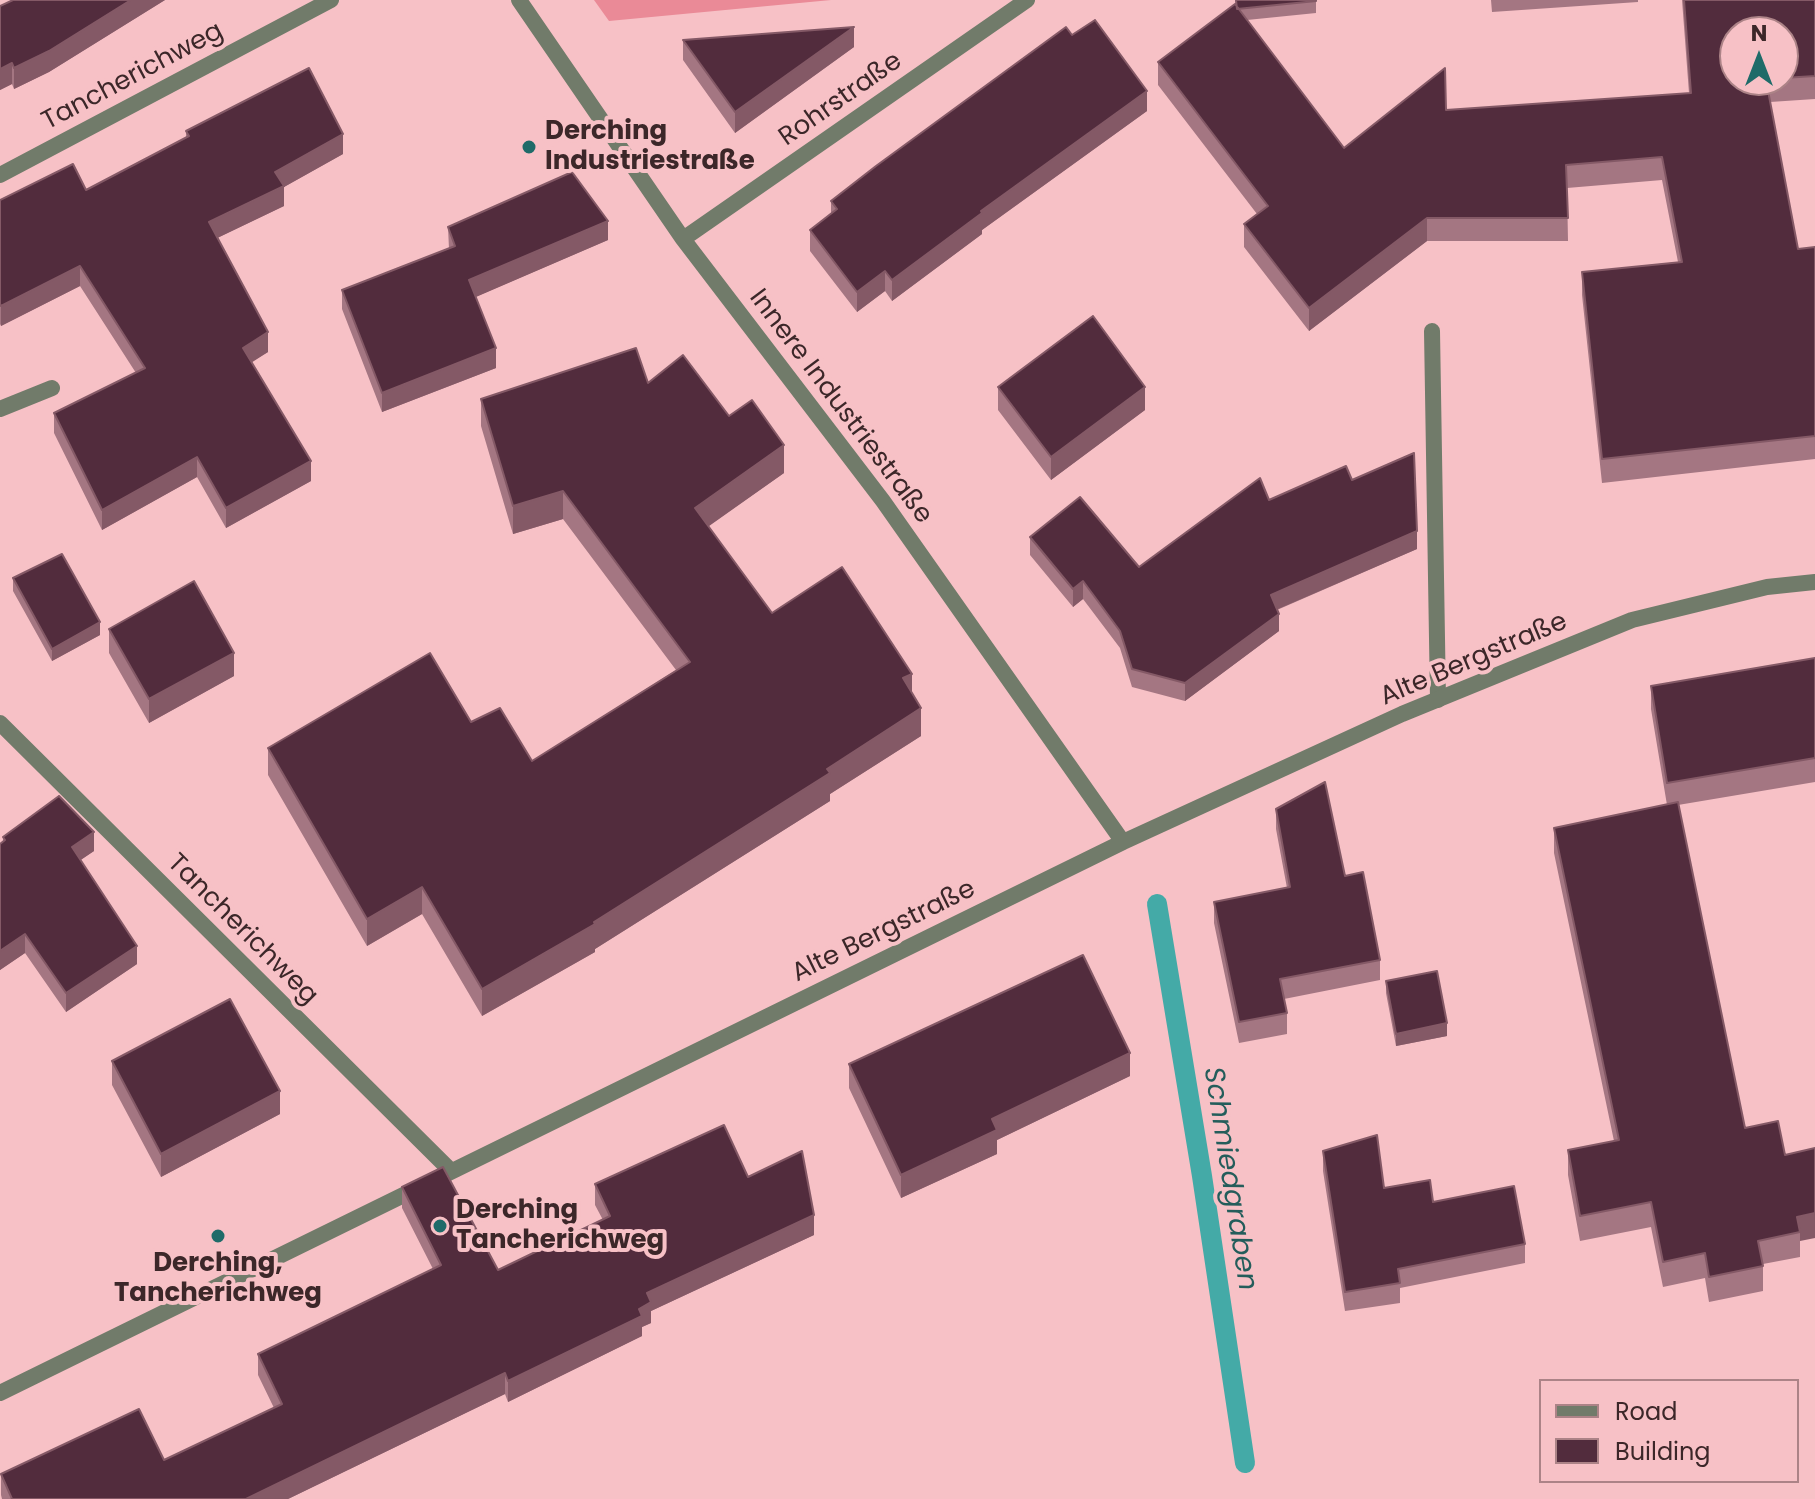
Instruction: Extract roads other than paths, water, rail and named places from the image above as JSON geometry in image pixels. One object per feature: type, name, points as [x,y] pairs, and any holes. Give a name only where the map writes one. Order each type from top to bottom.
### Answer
[{"type":"street","name":"Tancherichweg","points":[[0,175],[331,0]]},
{"type":"street","name":"Innere Industriestraße","points":[[519,0],[683,239],[883,501],[1123,842]]},
{"type":"street","name":"Rohrstraße","points":[[683,239],[1027,0]]},
{"type":"street","points":[[1432,331],[1438,700]]},
{"type":"street","points":[[0,409],[52,388]]},
{"type":"street","name":"Alte Bergstraße","points":[[0,1393],[1123,842],[1402,714],[1632,620],[1767,587],[1815,582]]},
{"type":"street","name":"Tancherichweg","points":[[0,723],[451,1171]]},
{"type":"waterway","name":"Schmiedgraben","points":[[1157,904],[1245,1463]]},
{"type":"place","name":"Derching Industriestraße","points":[[529,147]]},
{"type":"place","name":"Derching Tancherichweg","points":[[440,1226]]},
{"type":"place","name":"Derching, Tancherichweg","points":[[218,1236]]}]
